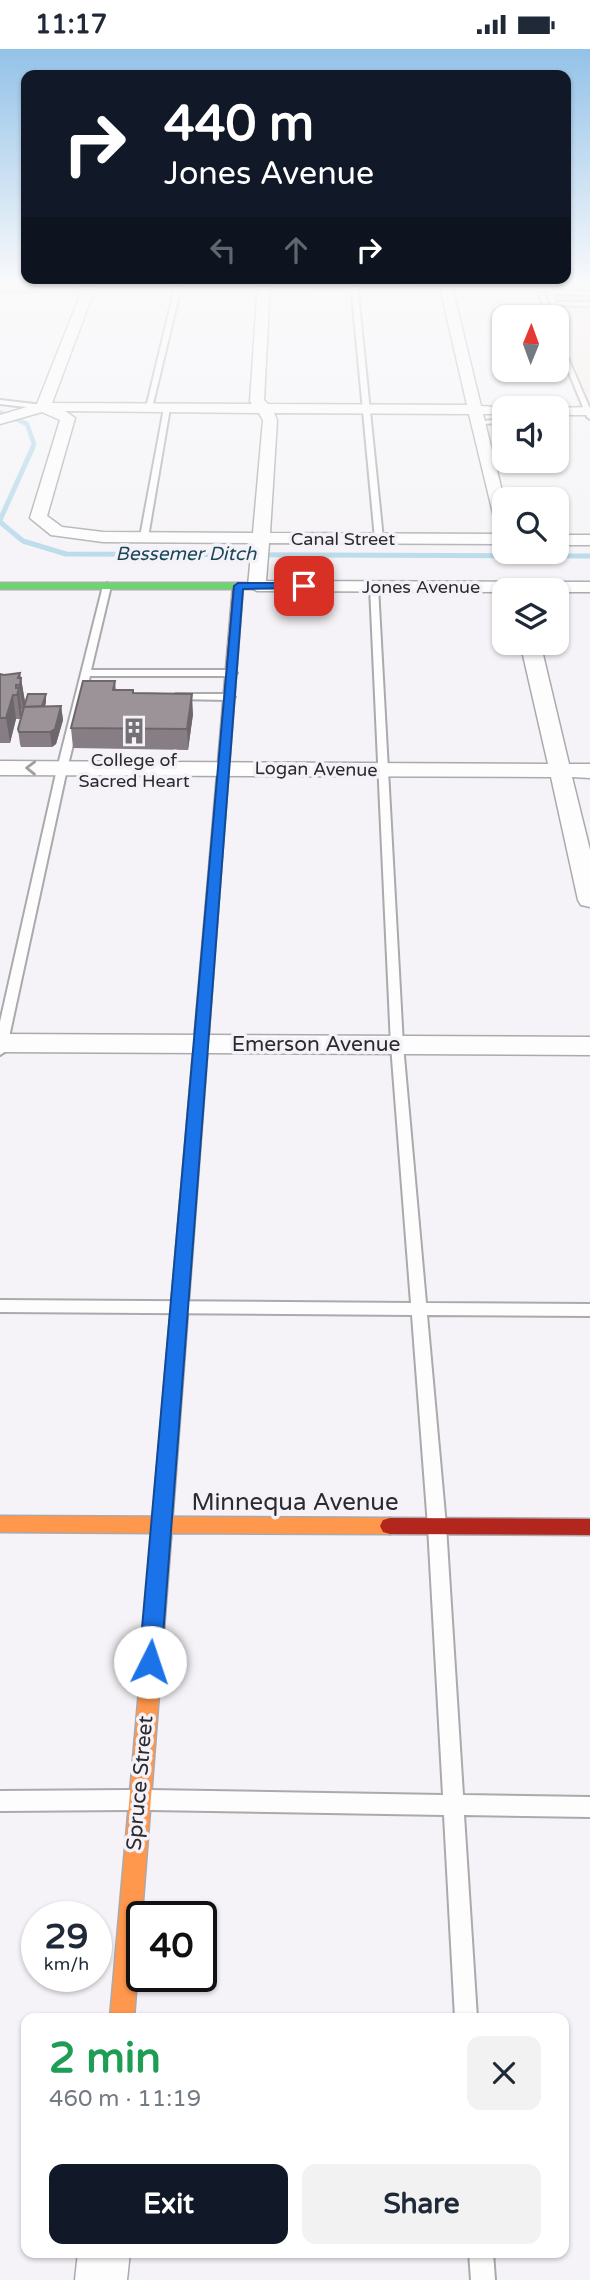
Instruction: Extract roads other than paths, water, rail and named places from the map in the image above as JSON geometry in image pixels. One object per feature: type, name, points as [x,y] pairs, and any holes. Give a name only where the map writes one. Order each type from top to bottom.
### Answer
[{"type":"street","points":[[36,410],[46,387]]},
{"type":"street","points":[[257,586],[270,419],[257,401],[258,387]]},
{"type":"street","points":[[469,387],[493,487]]},
{"type":"street","points":[[1,424],[36,410],[367,409],[476,416],[492,413]]},
{"type":"street","name":"Canal Street","points":[[36,410],[68,418],[38,518],[57,531],[261,549],[379,539],[492,539]]},
{"type":"street","points":[[569,412],[589,413]]},
{"type":"street","points":[[569,540],[590,540]]},
{"type":"street","name":"Jones Avenue","points":[[0,586],[373,587],[492,585]]},
{"type":"street","name":"Spruce Street","points":[[122,2013],[238,586]]},
{"type":"street","name":"Jones Avenue","points":[[569,586],[590,587]]},
{"type":"street","points":[[533,655],[590,900]]},
{"type":"street","name":"Logan Avenue","points":[[0,768],[590,771]]},
{"type":"street","name":"Emerson Avenue","points":[[1,1045],[590,1046]]},
{"type":"street","name":"Minnequa Avenue","points":[[0,1524],[590,1527]]},
{"type":"street","points":[[102,2280],[104,2258]]},
{"type":"lane","points":[[149,408],[154,387]]},
{"type":"lane","points":[[365,387],[379,539]]},
{"type":"lane","points":[[578,387],[589,413]]},
{"type":"lane","points":[[0,402],[36,410]]},
{"type":"lane","points":[[144,537],[167,408]]},
{"type":"lane","points":[[476,416],[492,419]]},
{"type":"lane","points":[[1,1045],[62,769],[107,586]]},
{"type":"lane","points":[[373,587],[397,1045],[438,1526],[466,2013]]},
{"type":"lane","points":[[85,673],[232,673]]},
{"type":"lane","points":[[80,696],[93,696]]},
{"type":"lane","points":[[162,697],[230,697]]},
{"type":"lane","points":[[0,1305],[590,1310]]},
{"type":"lane","points":[[0,1801],[139,1800],[590,1807]]},
{"type":"lane","points":[[481,2258],[483,2280]]},
{"type":"waterway","name":"Bessemer Ditch","points":[[0,412],[27,424],[34,444],[32,448]]},
{"type":"waterway","name":"Bessemer Ditch","points":[[0,520],[33,447]]},
{"type":"waterway","name":"Bessemer Ditch","points":[[0,522],[23,541],[66,554],[590,556]]},
{"type":"place","name":"College of Sacred Heart","points":[[134,731]]}]
